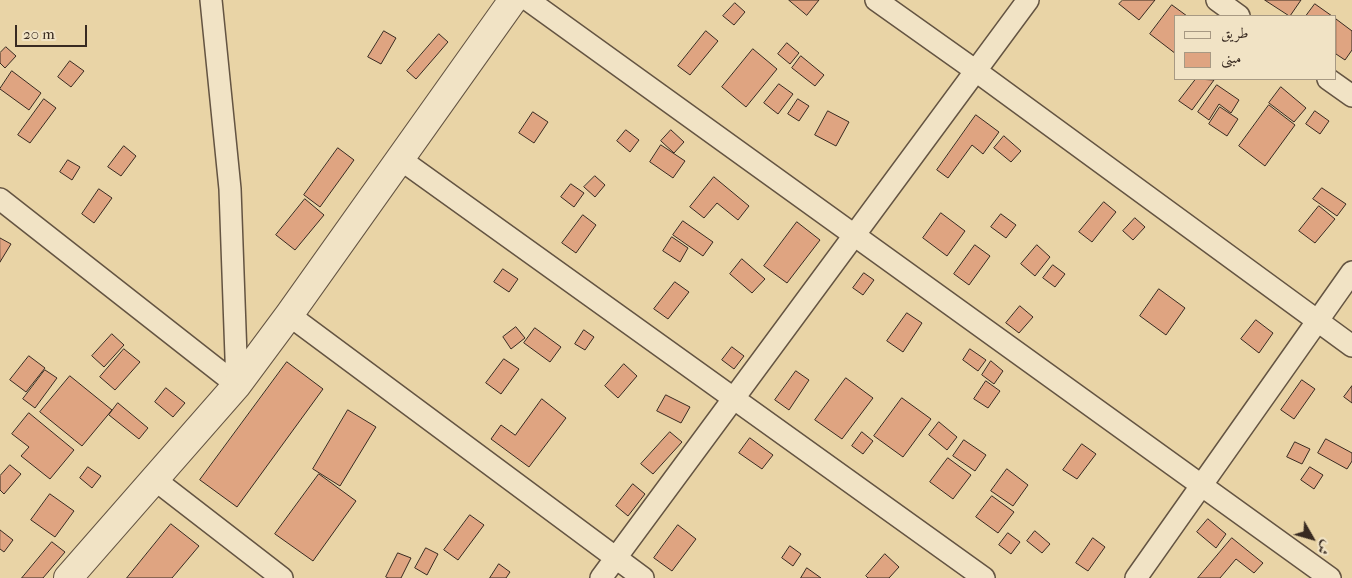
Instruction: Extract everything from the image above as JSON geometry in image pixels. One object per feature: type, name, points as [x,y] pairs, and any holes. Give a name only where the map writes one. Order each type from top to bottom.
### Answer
[{"type":"street","points":[[212,0],[230,189],[236,385]]},
{"type":"street","points":[[68,578],[236,385],[289,315],[513,0]]},
{"type":"street","points":[[528,0],[1330,578]]},
{"type":"street","points":[[876,0],[1352,346]]},
{"type":"street","points":[[601,578],[1028,0]]},
{"type":"street","points":[[1216,0],[1238,15]]},
{"type":"street","points":[[1329,80],[1352,96]]},
{"type":"street","points":[[400,159],[984,578]]},
{"type":"street","points":[[0,199],[236,385]]},
{"type":"street","points":[[1136,578],[1352,272]]},
{"type":"street","points":[[289,315],[643,578]]},
{"type":"street","points":[[154,479],[282,578]]},
{"type":"building","points":[[789,0],[819,0],[807,15]]},
{"type":"building","points":[[1123,0],[1155,0],[1139,20],[1119,4]]},
{"type":"building","points":[[1265,0],[1301,0],[1291,15]]},
{"type":"building","points":[[735,3],[745,12],[734,25],[723,16]]},
{"type":"building","points":[[1315,4],[1331,15],[1307,15]]},
{"type":"building","points":[[1172,5],[1186,15],[1174,15],[1174,52],[1150,34]]},
{"type":"building","points":[[1337,20],[1352,31],[1352,50],[1345,60],[1337,55]]},
{"type":"building","points":[[384,31],[396,38],[381,64],[368,57]]},
{"type":"building","points":[[706,31],[718,41],[690,75],[678,66]]},
{"type":"building","points":[[439,34],[448,42],[416,79],[407,71]]},
{"type":"building","points":[[787,43],[799,53],[790,64],[778,54]]},
{"type":"building","points":[[6,47],[16,56],[5,68],[0,63],[0,53]]},
{"type":"building","points":[[753,49],[777,69],[746,107],[722,87]]},
{"type":"building","points":[[801,56],[824,75],[815,86],[792,68]]},
{"type":"building","points":[[70,61],[84,71],[71,87],[58,77]]},
{"type":"building","points":[[12,71],[41,93],[29,110],[0,89]]},
{"type":"building","points":[[1195,80],[1214,80],[1192,110],[1179,101]]},
{"type":"building","points":[[779,84],[793,94],[778,114],[764,103]]},
{"type":"building","points":[[1217,85],[1239,100],[1231,113],[1219,104],[1209,120],[1198,112]]},
{"type":"building","points":[[1281,87],[1306,108],[1294,122],[1269,103]]},
{"type":"building","points":[[44,99],[56,108],[30,143],[18,135]]},
{"type":"building","points":[[798,99],[809,106],[799,121],[788,114]]},
{"type":"building","points":[[1269,105],[1295,125],[1265,166],[1239,146]]},
{"type":"building","points":[[1220,107],[1238,119],[1227,136],[1209,124]]},
{"type":"building","points":[[828,111],[849,122],[836,146],[815,135]]},
{"type":"building","points":[[1315,111],[1329,121],[1320,134],[1306,124]]},
{"type":"building","points":[[533,112],[548,122],[534,143],[519,133]]},
{"type":"building","points":[[976,115],[999,132],[983,154],[972,145],[948,178],[937,170]]},
{"type":"building","points":[[626,130],[639,140],[630,152],[617,141]]},
{"type":"building","points":[[671,130],[684,142],[674,153],[661,141]]},
{"type":"building","points":[[1004,136],[1021,151],[1011,162],[994,148]]},
{"type":"building","points":[[661,145],[685,161],[673,178],[650,162]]},
{"type":"building","points":[[124,146],[136,156],[121,176],[108,167]]},
{"type":"building","points":[[338,148],[354,160],[320,207],[304,195]]},
{"type":"building","points":[[68,160],[80,167],[72,180],[60,172]]},
{"type":"building","points":[[595,176],[605,185],[595,197],[584,187]]},
{"type":"building","points":[[714,177],[749,206],[738,220],[717,203],[704,218],[690,207]]},
{"type":"building","points":[[571,184],[584,193],[574,207],[561,197]]},
{"type":"building","points":[[1322,188],[1346,204],[1337,216],[1313,199]]},
{"type":"building","points":[[99,189],[112,198],[94,223],[82,214]]},
{"type":"building","points":[[305,199],[324,215],[295,250],[276,235]]},
{"type":"building","points":[[1104,202],[1116,212],[1092,242],[1079,232]]},
{"type":"building","points":[[1319,206],[1335,219],[1315,243],[1299,231]]},
{"type":"building","points":[[941,213],[965,231],[947,256],[923,238]]},
{"type":"building","points":[[1001,214],[1016,225],[1006,238],[991,227]]},
{"type":"building","points":[[583,215],[596,225],[576,253],[562,243]]},
{"type":"building","points":[[1135,218],[1145,227],[1133,240],[1123,231]]},
{"type":"building","points":[[683,221],[713,242],[703,256],[673,235]]},
{"type":"building","points":[[797,222],[820,240],[787,283],[764,266]]},
{"type":"building","points":[[672,237],[688,248],[680,262],[663,251]]},
{"type":"building","points":[[0,238],[11,244],[0,262]]},
{"type":"building","points":[[975,245],[990,256],[969,285],[954,274]]},
{"type":"building","points":[[1037,245],[1050,257],[1035,276],[1021,264]]},
{"type":"building","points":[[742,259],[765,279],[752,293],[730,274]]},
{"type":"building","points":[[1053,265],[1065,274],[1055,287],[1043,278]]},
{"type":"building","points":[[503,269],[518,279],[509,292],[494,282]]},
{"type":"building","points":[[864,273],[874,280],[863,295],[853,288]]},
{"type":"building","points":[[675,282],[689,292],[668,319],[654,309]]},
{"type":"building","points":[[1159,289],[1185,308],[1166,335],[1140,316]]},
{"type":"building","points":[[1020,306],[1033,317],[1019,333],[1006,323]]},
{"type":"building","points":[[907,313],[922,323],[903,352],[887,341]]},
{"type":"building","points":[[1256,320],[1273,333],[1259,353],[1241,339]]},
{"type":"building","points":[[516,327],[525,338],[511,349],[503,337]]},
{"type":"building","points":[[535,328],[561,347],[550,362],[524,343]]},
{"type":"building","points":[[584,330],[594,337],[585,350],[575,344]]},
{"type":"building","points":[[112,334],[124,345],[104,367],[92,356]]},
{"type":"building","points":[[732,347],[744,356],[734,369],[722,360]]},
{"type":"building","points":[[124,349],[140,362],[115,390],[100,377]]},
{"type":"building","points":[[970,349],[986,360],[978,371],[963,360]]},
{"type":"building","points":[[29,356],[45,368],[26,392],[10,380]]},
{"type":"building","points":[[504,359],[519,369],[501,394],[486,383]]},
{"type":"building","points":[[991,361],[1003,371],[994,384],[982,375]]},
{"type":"building","points":[[287,362],[323,389],[237,507],[200,480]]},
{"type":"building","points":[[624,364],[637,376],[618,398],[605,386]]},
{"type":"building","points":[[45,370],[57,378],[35,408],[23,399]]},
{"type":"building","points":[[796,371],[809,380],[789,410],[775,400]]},
{"type":"building","points":[[70,376],[112,410],[82,446],[40,412]]},
{"type":"building","points":[[846,378],[873,398],[842,439],[815,420]]},
{"type":"building","points":[[1302,380],[1315,389],[1294,419],[1281,410]]},
{"type":"building","points":[[986,381],[1000,391],[988,408],[974,399]]},
{"type":"building","points":[[1352,386],[1352,403],[1344,397]]},
{"type":"building","points":[[166,388],[185,403],[173,417],[155,402]]},
{"type":"building","points":[[666,395],[690,407],[681,423],[657,411]]},
{"type":"building","points":[[902,398],[931,419],[903,457],[874,436]]},
{"type":"building","points":[[542,399],[566,418],[529,467],[491,439],[501,425],[515,435]]},
{"type":"building","points":[[118,403],[148,428],[139,439],[109,415]]},
{"type":"building","points":[[348,410],[376,427],[340,486],[313,469]]},
{"type":"building","points":[[29,413],[74,450],[50,479],[21,456],[29,447],[12,434]]},
{"type":"building","points":[[939,422],[957,437],[947,450],[929,435]]},
{"type":"building","points":[[670,432],[682,442],[653,474],[641,464]]},
{"type":"building","points":[[862,432],[873,441],[863,454],[852,446]]},
{"type":"building","points":[[750,438],[773,455],[762,469],[739,453]]},
{"type":"building","points":[[1326,439],[1352,453],[1352,461],[1347,469],[1318,453]]},
{"type":"building","points":[[964,440],[986,455],[975,471],[953,456]]},
{"type":"building","points":[[1295,442],[1310,449],[1302,464],[1287,457]]},
{"type":"building","points":[[1082,444],[1096,454],[1077,479],[1063,470]]},
{"type":"building","points":[[948,458],[971,475],[953,499],[930,482]]},
{"type":"building","points":[[10,465],[21,474],[4,494],[0,490],[0,476]]},
{"type":"building","points":[[88,467],[101,476],[92,488],[80,478]]},
{"type":"building","points":[[1310,467],[1323,475],[1314,489],[1301,480]]},
{"type":"building","points":[[1007,469],[1028,485],[1013,506],[991,491]]},
{"type":"building","points":[[319,474],[356,501],[313,561],[275,534]]},
{"type":"building","points":[[633,484],[645,494],[628,516],[616,506]]},
{"type":"building","points":[[50,494],[74,511],[55,537],[31,520]]},
{"type":"building","points":[[992,496],[1014,512],[998,533],[976,517]]},
{"type":"building","points":[[470,515],[484,525],[458,560],[444,550]]},
{"type":"building","points":[[1208,519],[1226,534],[1216,548],[1197,532]]},
{"type":"building","points":[[171,524],[199,546],[172,578],[127,578]]},
{"type":"building","points":[[678,525],[696,539],[672,571],[654,558]]},
{"type":"building","points":[[0,530],[13,540],[4,552],[0,549]]},
{"type":"building","points":[[1035,531],[1050,544],[1042,553],[1027,541]]},
{"type":"building","points":[[1008,533],[1020,542],[1011,554],[999,545]]},
{"type":"building","points":[[1093,538],[1105,547],[1088,571],[1076,563]]},
{"type":"building","points":[[1232,538],[1263,563],[1254,573],[1236,559],[1220,578],[1198,578]]},
{"type":"building","points":[[52,542],[65,552],[43,578],[22,578]]},
{"type":"building","points":[[790,546],[801,554],[793,566],[782,558]]},
{"type":"building","points":[[426,548],[438,554],[427,575],[415,568]]},
{"type":"building","points":[[398,553],[411,558],[401,578],[388,578],[386,577]]},
{"type":"building","points":[[885,554],[899,567],[889,578],[868,578],[866,576]]},
{"type":"building","points":[[499,564],[510,572],[506,578],[490,578]]},
{"type":"building","points":[[807,568],[821,578],[801,578]]}]
